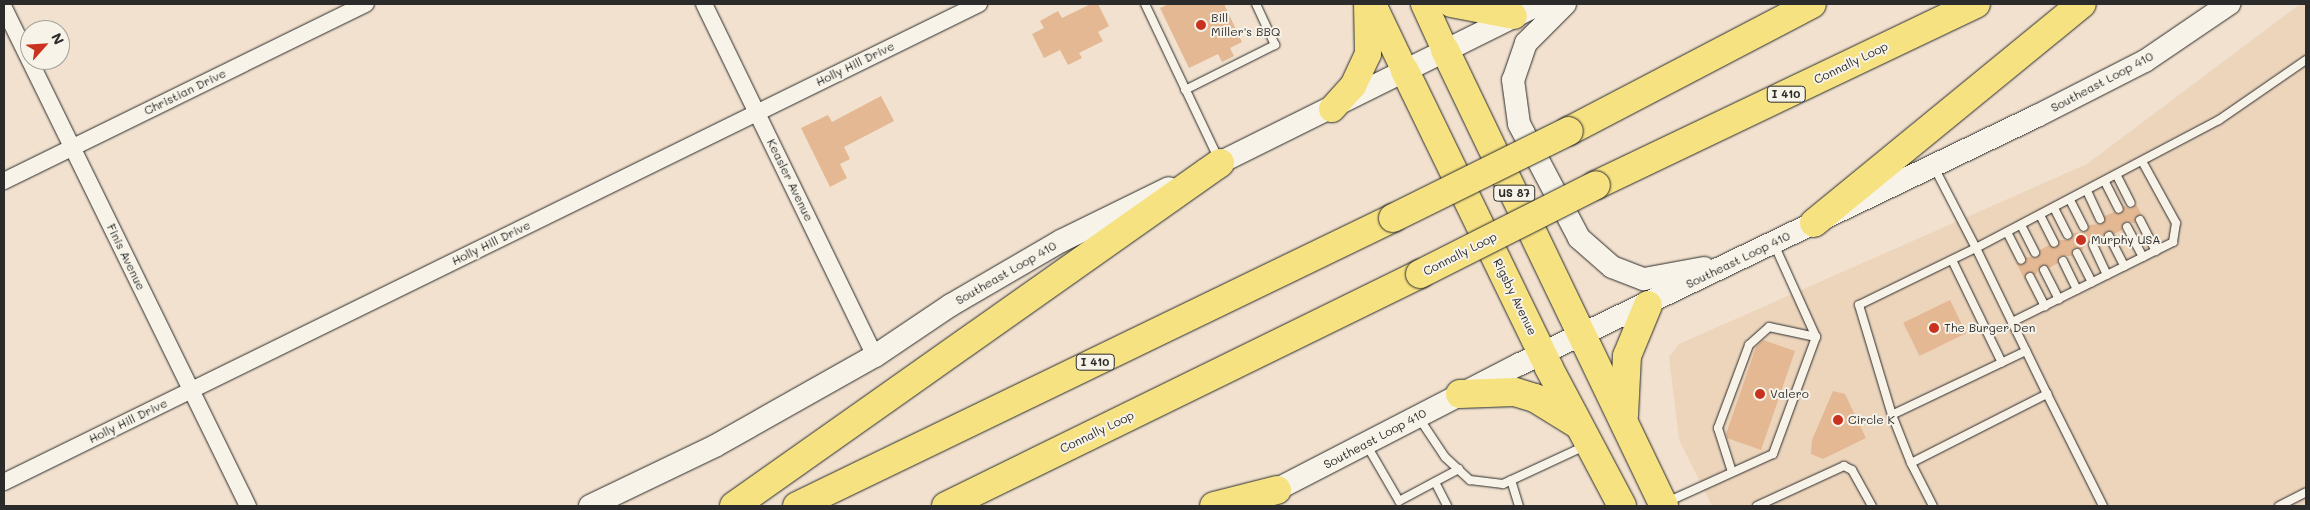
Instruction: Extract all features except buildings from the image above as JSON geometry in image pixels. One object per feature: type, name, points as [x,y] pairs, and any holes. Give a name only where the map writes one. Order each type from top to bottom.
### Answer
[{"type":"highway","name":"I 410","points":[[797,506],[1569,132],[1812,4]]},
{"type":"highway","name":"Connally Loop","points":[[946,506],[1420,274],[1596,185],[1976,4]]},
{"type":"highway","points":[[1814,223],[2082,4]]},
{"type":"highway","name":"US 87","points":[[1446,50],[1664,505]]},
{"type":"highway","name":"Rigsby Avenue","points":[[1406,71],[1542,354],[1622,506]]},
{"type":"highway","points":[[734,506],[1220,163]]},
{"type":"highway","points":[[1624,419],[1627,356],[1648,305]]},
{"type":"highway","points":[[1460,394],[1514,392],[1534,398],[1583,435]]},
{"type":"highway","points":[[1214,506],[1277,490]]},
{"type":"main road","points":[[1332,109],[1353,86],[1368,54],[1366,4]]},
{"type":"main road","name":"Rigsby Avenue","points":[[1373,4],[1406,71]]},
{"type":"main road","name":"US 87","points":[[1424,4],[1446,50]]},
{"type":"main road","points":[[1451,4],[1514,16]]},
{"type":"main road","name":"Southeast Loop 410","points":[[590,506],[715,446],[875,356],[952,305],[1061,241],[1332,109],[1540,4]]},
{"type":"main road","points":[[1565,4],[1526,43],[1513,80],[1519,124],[1579,238],[1612,267],[1644,279],[1728,263]]},
{"type":"main road","name":"Southeast Loop 410","points":[[1242,506],[1277,490],[1460,394],[1648,305],[1728,263],[1934,167],[2145,60],[2229,4]]},
{"type":"street","name":"Christian Drive","points":[[4,181],[366,4]]},
{"type":"street","name":"Keasler Avenue","points":[[704,4],[875,356]]},
{"type":"street","name":"Holly Hill Drive","points":[[4,482],[979,4]]},
{"type":"street","name":"Finis Avenue","points":[[4,8],[248,506]]},
{"type":"lane","points":[[1145,4],[1220,163]]},
{"type":"lane","points":[[1185,90],[1275,45],[1256,4]]},
{"type":"lane","points":[[1933,506],[1911,463],[1892,415],[1859,306],[2143,163],[2219,120],[2306,60]]},
{"type":"lane","points":[[2012,322],[2173,242],[2176,223],[2143,163]]},
{"type":"lane","points":[[1934,167],[1976,248],[2102,506]]},
{"type":"lane","points":[[2117,176],[2131,203]]},
{"type":"lane","points":[[2105,182],[2119,209]]},
{"type":"lane","points":[[2086,192],[2100,219]]},
{"type":"lane","points":[[2070,200],[2084,227]]},
{"type":"lane","points":[[2054,208],[2068,235]]},
{"type":"lane","points":[[2040,215],[2054,243]]},
{"type":"lane","points":[[2140,220],[2156,251]]},
{"type":"lane","points":[[2021,225],[2035,253]]},
{"type":"lane","points":[[2127,227],[2143,257]]},
{"type":"lane","points":[[2007,232],[2021,260]]},
{"type":"lane","points":[[2109,236],[2124,266]]},
{"type":"lane","points":[[1664,505],[1773,454],[1816,336],[1773,243]]},
{"type":"lane","points":[[2093,245],[2107,275]]},
{"type":"lane","points":[[2077,253],[2092,282]]},
{"type":"lane","points":[[1952,260],[2002,363]]},
{"type":"lane","points":[[2062,261],[2077,290]]},
{"type":"lane","points":[[2044,270],[2059,299]]},
{"type":"lane","points":[[2030,277],[2044,306]]},
{"type":"lane","points":[[1732,472],[1718,428],[1750,344],[1770,327],[1816,336]]},
{"type":"lane","points":[[1892,415],[2026,351]]},
{"type":"lane","points":[[1911,463],[2047,394]]},
{"type":"lane","points":[[1418,416],[1459,470],[1470,480],[1503,484],[1583,435]]},
{"type":"lane","points":[[1366,444],[1396,503],[1459,470]]},
{"type":"lane","points":[[1757,506],[1844,466],[1852,470],[1872,506]]},
{"type":"lane","points":[[1511,480],[1519,506]]},
{"type":"lane","points":[[1435,482],[1447,506]]},
{"type":"lane","points":[[2278,506],[2306,492]]},
{"type":"shaded area","points":[[2300,4],[2306,4],[2306,506],[1712,506],[1679,440],[1669,357],[1679,344],[2087,164]]},
{"type":"place","name":"Bill Miller's BBQ","points":[[1201,25]]},
{"type":"place","name":"Murphy USA","points":[[2081,240]]},
{"type":"place","name":"The Burger Den","points":[[1934,328]]},
{"type":"place","name":"Valero","points":[[1760,394]]},
{"type":"place","name":"Circle K","points":[[1838,420]]}]
